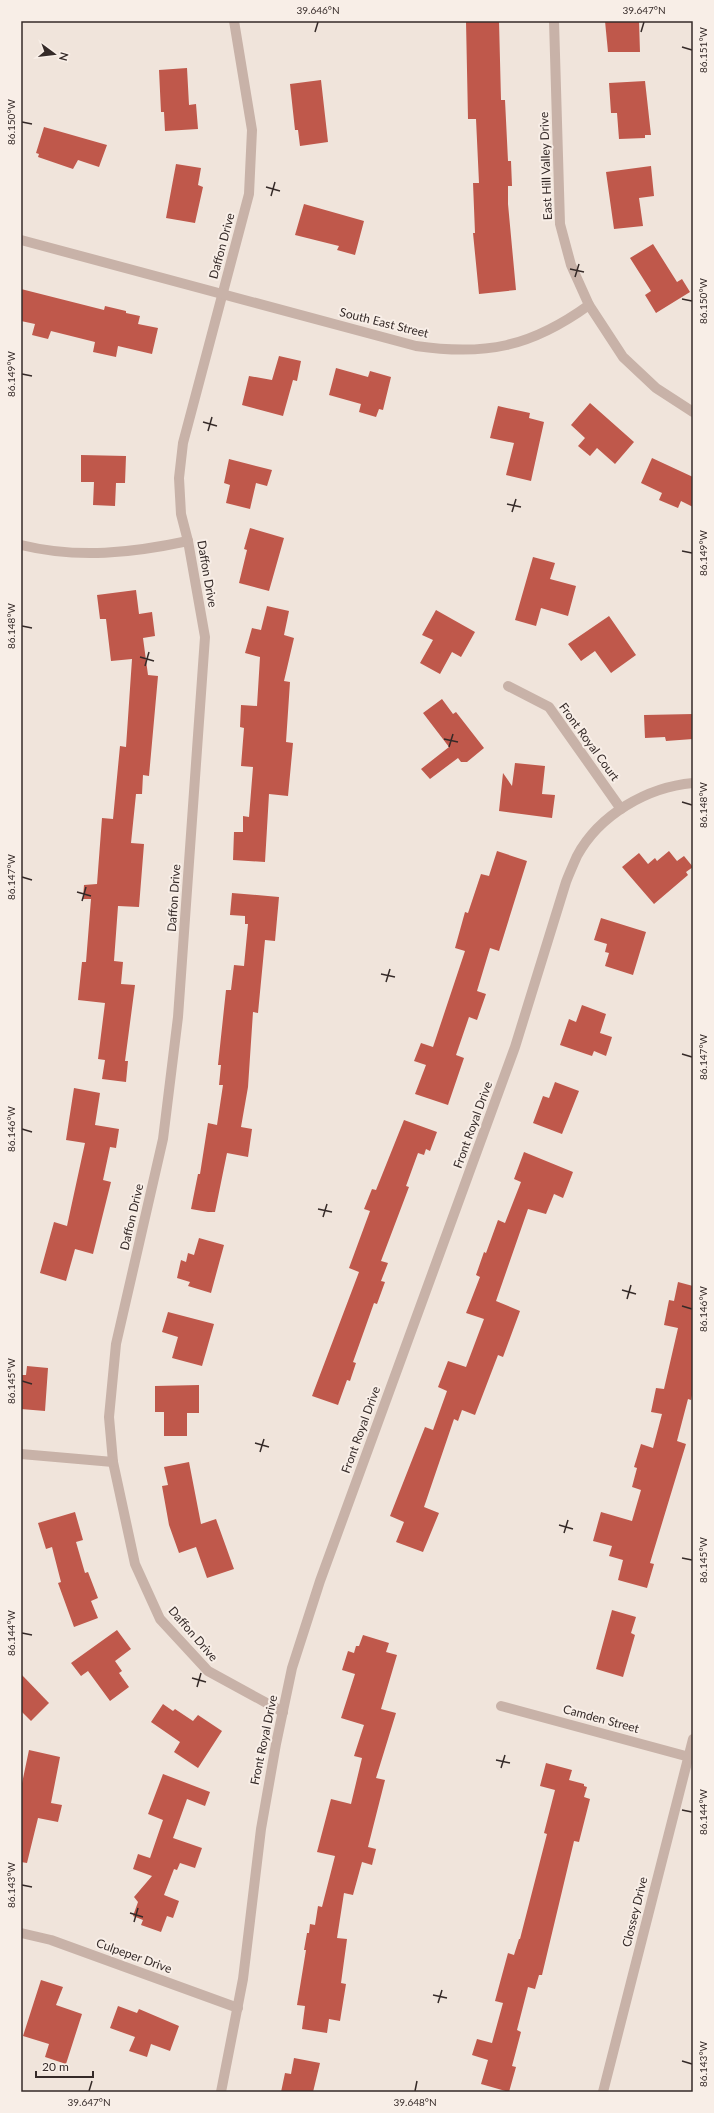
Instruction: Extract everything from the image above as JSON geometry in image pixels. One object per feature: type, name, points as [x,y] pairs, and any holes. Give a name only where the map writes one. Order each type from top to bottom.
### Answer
[{"type":"street","name":"Daffon Drive","points":[[234,21],[252,130],[249,194],[183,443],[179,478],[181,514],[188,541],[205,637],[178,1017],[163,1138],[116,1344],[109,1417],[113,1462],[135,1564],[160,1619],[208,1671],[283,1712]]},
{"type":"street","name":"East Hill Valley Drive","points":[[554,21],[560,224],[571,265],[589,305]]},
{"type":"street","name":"South East Street","points":[[21,240],[416,346],[450,351],[485,350],[520,343],[574,316],[589,305]]},
{"type":"street","points":[[589,305],[623,356],[656,388],[693,412]]},
{"type":"street","points":[[21,545],[61,552],[105,554],[150,549],[188,541]]},
{"type":"street","name":"Front Royal Court","points":[[508,686],[549,707],[621,809]]},
{"type":"street","name":"Front Royal Drive","points":[[222,2092],[238,2008],[266,1794],[292,1668],[311,1607],[515,1046],[566,882],[577,856],[587,841],[606,820],[621,809],[654,792],[693,783]]},
{"type":"street","points":[[21,1454],[113,1462]]},
{"type":"street","name":"Camden Street","points":[[501,1706],[691,1758]]},
{"type":"street","name":"Clossey Drive","points":[[603,2092],[691,1758],[693,1739]]},
{"type":"street","name":"Culpeper Drive","points":[[21,1933],[51,1940],[238,2008]]},
{"type":"building","points":[[466,21],[499,21],[501,100],[505,100],[508,161],[511,161],[512,186],[508,186],[508,204],[516,290],[479,294],[473,233],[475,233],[473,183],[479,183],[476,119],[468,119]]},
{"type":"building","points":[[605,21],[639,21],[640,52],[608,52]]},
{"type":"building","points":[[187,68],[189,105],[196,104],[198,129],[165,131],[164,112],[161,112],[159,70]]},
{"type":"building","points":[[321,80],[328,142],[300,146],[298,130],[295,130],[290,84]]},
{"type":"building","points":[[645,81],[651,135],[645,135],[645,138],[619,139],[617,113],[611,113],[609,83]]},
{"type":"building","points":[[44,127],[107,145],[99,167],[78,160],[73,169],[38,157],[39,154],[36,153]]},
{"type":"building","points":[[176,164],[201,168],[198,185],[203,187],[195,223],[166,218]]},
{"type":"building","points":[[651,166],[654,196],[639,198],[643,226],[614,229],[606,172]]},
{"type":"building","points":[[304,204],[364,221],[355,255],[337,250],[339,246],[295,235]]},
{"type":"building","points":[[653,244],[677,282],[682,279],[690,292],[656,313],[645,295],[651,291],[630,258]]},
{"type":"building","points":[[21,289],[104,310],[105,306],[140,316],[138,324],[158,328],[152,354],[118,346],[116,357],[93,352],[95,342],[51,331],[48,339],[32,335],[35,324],[21,321]]},
{"type":"building","points":[[279,356],[301,361],[297,381],[293,380],[283,416],[242,405],[249,376],[272,380]]},
{"type":"building","points":[[336,368],[368,377],[370,371],[391,377],[383,410],[379,409],[376,417],[359,412],[361,404],[329,395]]},
{"type":"building","points":[[590,403],[634,442],[615,464],[597,448],[590,456],[578,446],[585,438],[571,425]]},
{"type":"building","points":[[498,406],[530,413],[529,418],[544,422],[531,481],[506,475],[514,443],[490,438]]},
{"type":"building","points":[[81,455],[126,456],[125,483],[116,483],[115,506],[93,505],[94,482],[81,482]]},
{"type":"building","points":[[652,458],[693,477],[693,507],[681,501],[678,508],[659,500],[662,493],[641,483]]},
{"type":"building","points":[[229,459],[272,470],[267,486],[256,483],[250,509],[226,503],[230,485],[224,483]]},
{"type":"building","points":[[250,528],[284,538],[269,591],[239,583],[247,550],[244,549]]},
{"type":"building","points":[[533,557],[555,563],[550,579],[576,586],[568,616],[541,608],[536,626],[515,620]]},
{"type":"building","points":[[136,590],[139,614],[152,612],[155,636],[143,638],[148,675],[158,676],[149,776],[143,775],[142,794],[136,794],[131,843],[144,844],[139,907],[118,906],[114,961],[123,962],[121,984],[135,985],[125,1061],[128,1061],[126,1082],[102,1079],[105,1060],[98,1059],[105,1003],[78,1000],[82,962],[86,962],[91,899],[83,899],[84,885],[97,884],[102,818],[113,819],[120,746],[126,747],[132,659],[111,661],[106,619],[100,619],[97,595]]},
{"type":"building","points":[[267,606],[289,611],[284,635],[294,638],[284,681],[290,682],[286,742],[293,743],[288,796],[269,794],[265,862],[233,860],[234,832],[243,832],[243,816],[249,817],[253,767],[241,766],[244,728],[240,727],[241,705],[257,706],[260,657],[245,653],[252,628],[261,630]]},
{"type":"building","points":[[436,610],[475,632],[461,657],[452,652],[440,674],[420,663],[433,640],[422,635]]},
{"type":"building","points":[[609,616],[636,655],[611,673],[595,651],[581,661],[568,644]]},
{"type":"building","points":[[442,699],[453,714],[456,712],[484,748],[467,762],[461,762],[458,758],[430,779],[421,769],[449,747],[423,713]]},
{"type":"building","points":[[693,714],[693,739],[666,741],[665,737],[645,738],[644,715]]},
{"type":"building","points":[[515,763],[545,766],[542,794],[555,795],[552,818],[499,811],[503,773],[512,786]]},
{"type":"building","points":[[497,851],[527,861],[499,951],[490,948],[477,991],[486,994],[477,1020],[469,1017],[456,1055],[464,1058],[448,1105],[415,1094],[426,1065],[414,1061],[421,1043],[433,1047],[465,951],[455,948],[465,912],[468,913],[481,874],[489,876]]},
{"type":"building","points":[[669,851],[677,861],[684,856],[693,867],[686,872],[688,875],[654,904],[622,867],[639,853],[648,864],[655,858],[657,861]]},
{"type":"building","points":[[232,893],[279,897],[275,941],[265,940],[258,1013],[253,1012],[248,1087],[241,1127],[252,1129],[248,1157],[227,1153],[215,1212],[208,1212],[191,1209],[198,1174],[200,1174],[208,1123],[217,1125],[223,1085],[219,1085],[221,1065],[218,1065],[226,990],[231,990],[234,965],[244,966],[248,924],[245,924],[245,916],[230,915]]},
{"type":"building","points":[[601,918],[646,932],[633,975],[605,966],[609,953],[605,952],[607,944],[594,940]]},
{"type":"building","points":[[582,1005],[606,1014],[600,1033],[612,1037],[606,1056],[594,1051],[592,1056],[560,1045],[569,1019],[576,1022]]},
{"type":"building","points":[[555,1082],[579,1091],[562,1134],[533,1123],[543,1096],[549,1098]]},
{"type":"building","points":[[74,1088],[100,1093],[95,1125],[119,1129],[116,1148],[110,1147],[103,1180],[111,1182],[93,1254],[75,1249],[66,1281],[40,1273],[54,1222],[67,1226],[85,1143],[66,1140]]},
{"type":"building","points":[[404,1120],[437,1132],[430,1151],[426,1149],[424,1155],[418,1153],[406,1186],[409,1187],[381,1261],[388,1263],[381,1281],[385,1282],[377,1304],[374,1303],[353,1362],[356,1363],[350,1381],[347,1380],[338,1405],[312,1396],[359,1272],[349,1268],[370,1211],[364,1209],[372,1189],[376,1190]]},
{"type":"building","points":[[524,1152],[573,1172],[563,1198],[554,1194],[546,1214],[528,1209],[496,1301],[520,1311],[503,1357],[498,1355],[475,1415],[462,1410],[458,1421],[454,1419],[424,1507],[439,1513],[423,1552],[396,1542],[404,1522],[390,1516],[425,1427],[433,1430],[447,1391],[438,1387],[448,1361],[466,1367],[484,1319],[466,1313],[480,1277],[476,1275],[484,1252],[486,1253],[498,1220],[505,1223],[521,1182],[514,1179]]},
{"type":"building","points":[[199,1238],[224,1245],[211,1293],[188,1286],[190,1282],[177,1278],[181,1260],[186,1262],[188,1253],[194,1255]]},
{"type":"building","points":[[678,1282],[693,1286],[693,1390],[691,1400],[688,1399],[677,1441],[686,1444],[650,1563],[654,1564],[647,1588],[618,1580],[623,1560],[609,1556],[612,1546],[593,1541],[601,1512],[632,1521],[641,1490],[632,1487],[637,1468],[634,1467],[641,1444],[653,1448],[662,1414],[651,1412],[656,1388],[664,1389],[678,1328],[664,1325],[669,1300],[674,1301]]},
{"type":"building","points":[[168,1312],[214,1324],[202,1366],[172,1358],[178,1337],[162,1332]]},
{"type":"building","points":[[27,1366],[48,1368],[45,1411],[21,1409],[21,1375],[26,1375]]},
{"type":"building","points":[[199,1385],[199,1413],[187,1413],[187,1436],[164,1436],[164,1412],[155,1412],[155,1386]]},
{"type":"building","points":[[189,1462],[201,1524],[216,1519],[234,1569],[207,1578],[196,1547],[179,1553],[169,1525],[162,1486],[168,1485],[164,1467]]},
{"type":"building","points":[[75,1512],[83,1540],[76,1542],[85,1573],[88,1572],[98,1598],[91,1601],[98,1618],[74,1627],[58,1583],[61,1582],[52,1547],[46,1549],[38,1523]]},
{"type":"building","points":[[612,1610],[636,1617],[631,1633],[635,1635],[623,1677],[596,1669]]},
{"type":"building","points":[[117,1630],[131,1649],[115,1661],[122,1671],[119,1673],[129,1687],[110,1701],[88,1671],[81,1676],[71,1663]]},
{"type":"building","points":[[363,1635],[389,1643],[386,1652],[397,1655],[381,1709],[396,1713],[376,1778],[385,1780],[368,1847],[376,1849],[372,1865],[362,1862],[353,1895],[344,1893],[337,1938],[347,1939],[341,1983],[346,1984],[340,2021],[329,2019],[327,2033],[302,2029],[305,2006],[297,2005],[306,1950],[304,1950],[307,1933],[309,1933],[310,1924],[315,1925],[318,1906],[322,1907],[335,1856],[317,1852],[322,1833],[331,1799],[351,1804],[362,1758],[354,1756],[364,1725],[341,1718],[355,1674],[342,1670],[348,1651],[354,1653],[356,1646],[359,1646]]},
{"type":"building","points":[[21,1674],[49,1703],[31,1721],[21,1711]]},
{"type":"building","points":[[163,1704],[173,1711],[175,1709],[193,1721],[198,1715],[222,1731],[198,1768],[174,1752],[180,1742],[151,1722]]},
{"type":"building","points":[[29,1750],[60,1757],[51,1803],[62,1805],[58,1822],[38,1818],[27,1863],[21,1862],[21,1788]]},
{"type":"building","points":[[546,1763],[572,1770],[569,1780],[584,1784],[584,1786],[587,1787],[584,1797],[590,1799],[579,1842],[574,1841],[542,1975],[539,1975],[535,1989],[528,1987],[517,2030],[521,2032],[512,2066],[516,2067],[509,2092],[481,2084],[488,2060],[472,2055],[477,2039],[492,2043],[503,2003],[495,2001],[508,1953],[514,1955],[520,1939],[547,1834],[544,1833],[555,1790],[540,1786]]},
{"type":"building","points":[[163,1774],[210,1792],[205,1806],[187,1799],[173,1838],[202,1848],[195,1868],[180,1863],[177,1870],[174,1869],[164,1895],[179,1901],[173,1918],[167,1916],[161,1932],[141,1925],[143,1920],[133,1916],[138,1902],[134,1897],[152,1876],[133,1869],[138,1854],[150,1858],[163,1820],[148,1814]]},
{"type":"building","points":[[41,1980],[63,1987],[56,2005],[82,2014],[66,2064],[45,2057],[49,2044],[23,2036]]},
{"type":"building","points":[[118,2006],[137,2013],[139,2009],[179,2026],[170,2051],[151,2044],[147,2057],[129,2051],[135,2037],[110,2028]]},
{"type":"building","points":[[294,2058],[320,2063],[313,2092],[281,2092],[285,2073],[291,2074]]}]
